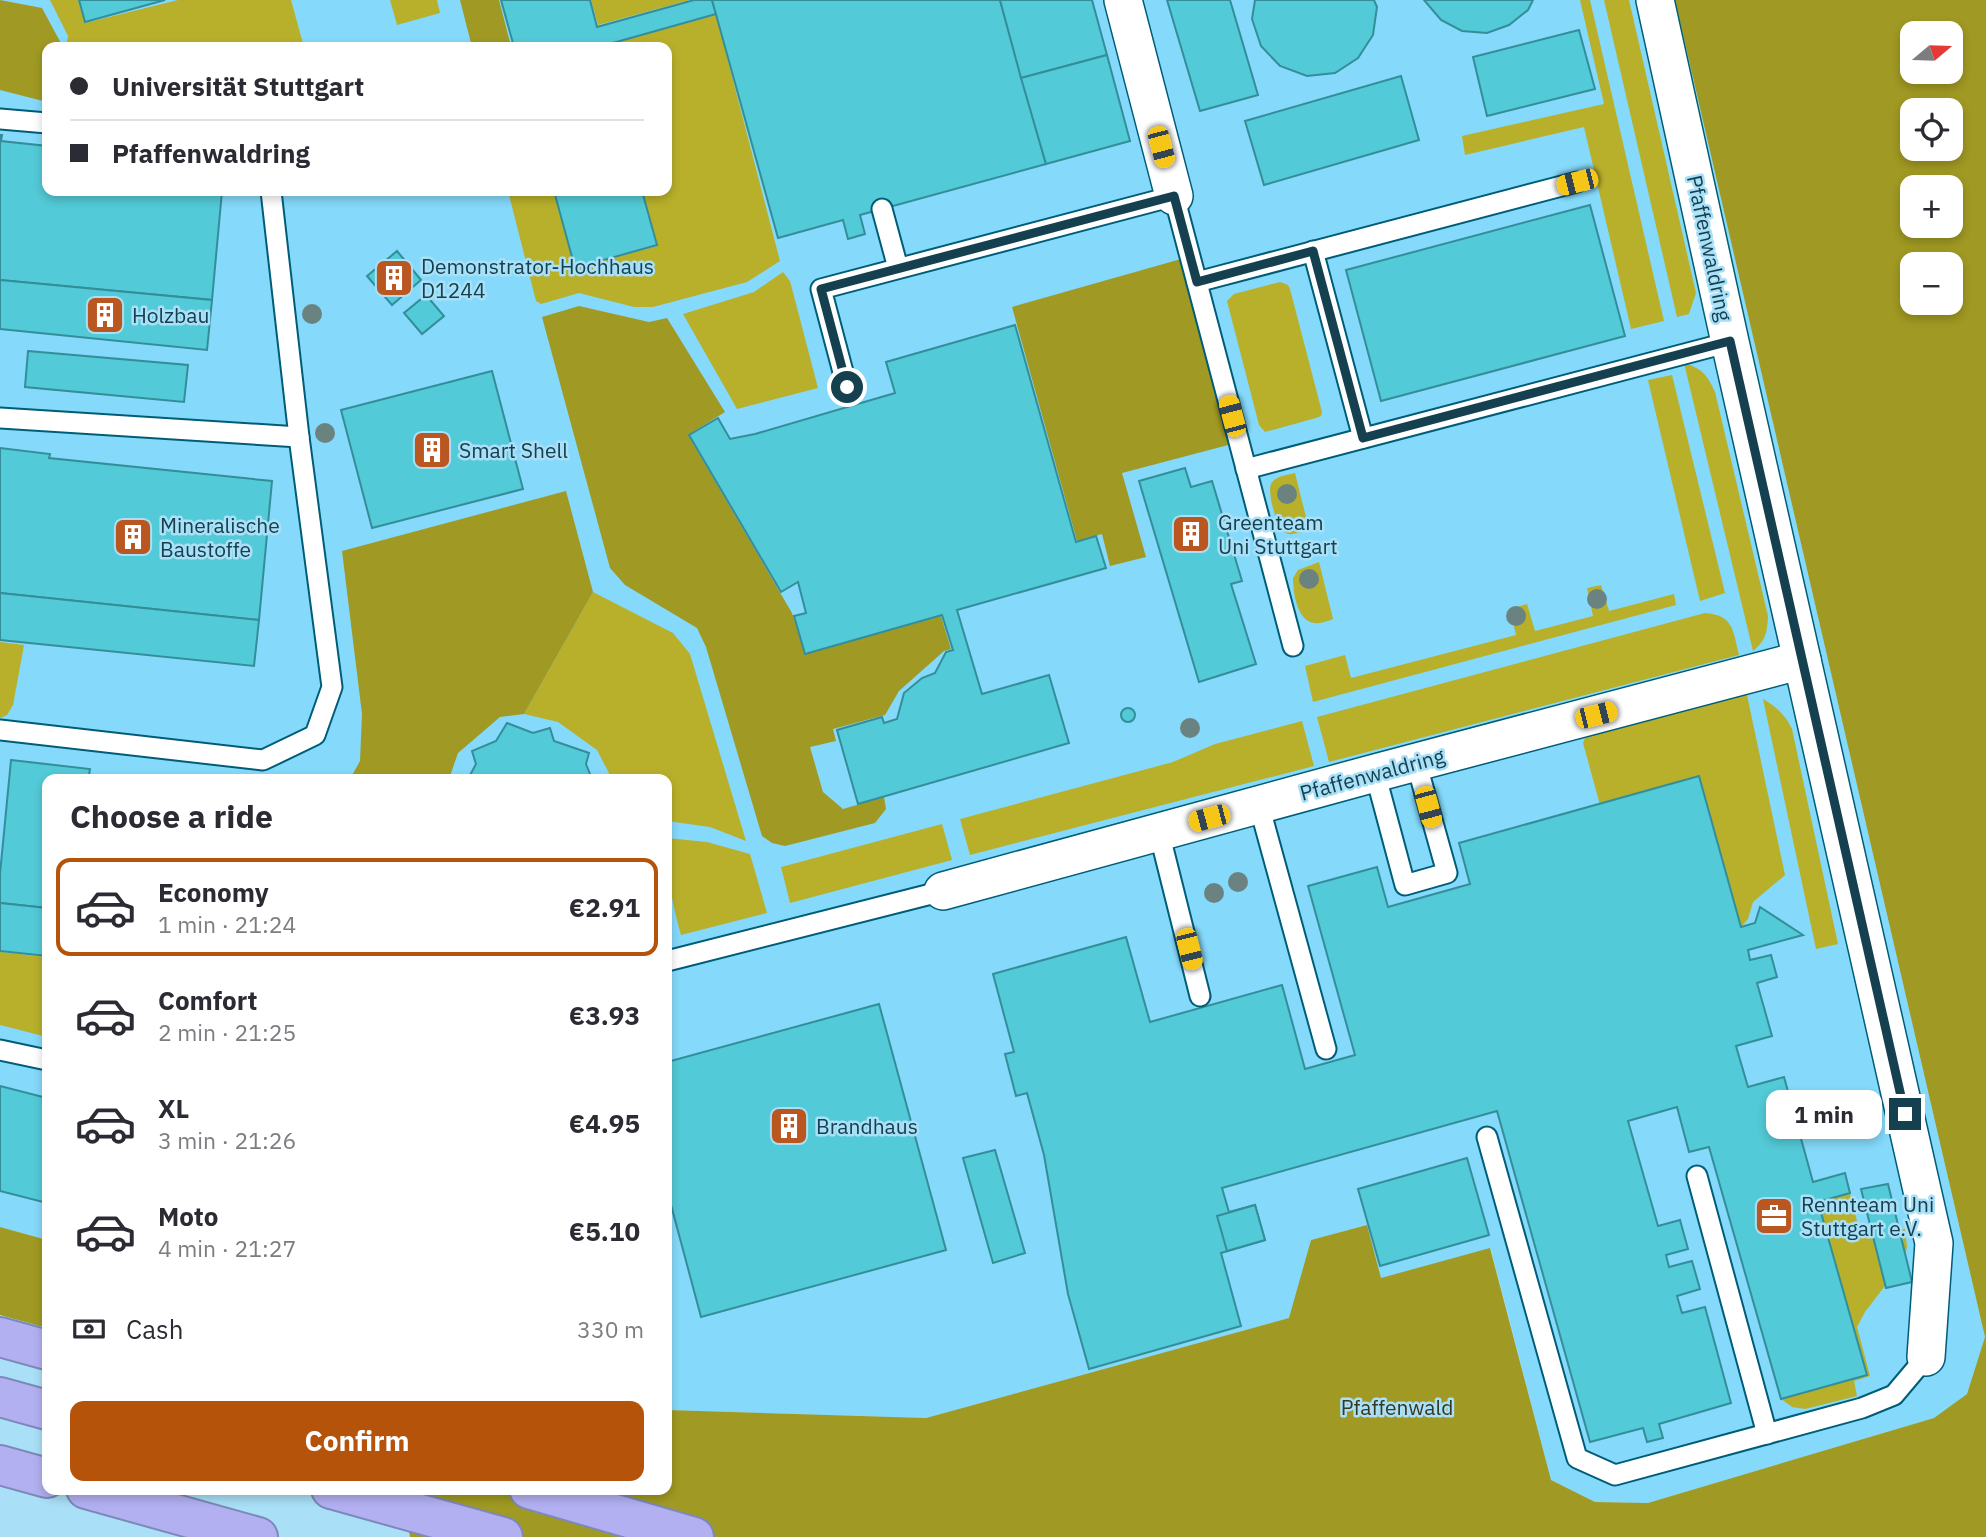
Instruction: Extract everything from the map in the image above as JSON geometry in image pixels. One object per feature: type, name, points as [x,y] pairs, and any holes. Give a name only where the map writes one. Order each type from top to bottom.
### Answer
[{"type":"highway","points":[[0,1338],[42,1349]]},
{"type":"highway","points":[[0,1397],[42,1409]]},
{"type":"highway","points":[[0,1465],[42,1477]]},
{"type":"highway","points":[[108,1495],[258,1537]]},
{"type":"highway","points":[[352,1495],[503,1537]]},
{"type":"highway","points":[[550,1495],[694,1537]]},
{"type":"street","points":[[1123,0],[1174,196]]},
{"type":"street","name":"Pfaffenwaldring","points":[[1655,0],[1934,1243],[1926,1357]]},
{"type":"street","name":"Pfaffenwaldring","points":[[943,891],[1802,660]]},
{"type":"lane","points":[[0,119],[42,123]]},
{"type":"lane","points":[[1197,282],[1577,182]]},
{"type":"lane","points":[[0,730],[264,761],[315,735],[332,687],[299,437],[272,196]]},
{"type":"lane","points":[[847,387],[821,289],[1174,196],[1293,646]]},
{"type":"lane","points":[[883,209],[898,268]]},
{"type":"lane","points":[[1313,251],[1363,438]]},
{"type":"lane","points":[[1246,469],[1730,341]]},
{"type":"lane","points":[[0,418],[299,437]]},
{"type":"lane","points":[[1375,773],[1405,885],[1447,873],[1416,762]]},
{"type":"lane","points":[[1259,805],[1326,1049]]},
{"type":"lane","points":[[1159,832],[1200,996]]},
{"type":"lane","points":[[672,960],[943,891]]},
{"type":"lane","points":[[0,1050],[42,1059]]},
{"type":"lane","points":[[1486,1137],[1577,1458],[1615,1475],[1862,1408],[1894,1395],[1926,1357]]},
{"type":"lane","points":[[1697,1176],[1767,1434]]},
{"type":"shaded area","points":[[0,0],[1675,0],[1985,1337],[1967,1394],[1934,1418],[1648,1503],[1595,1502],[1551,1480],[1491,1249],[1381,1278],[1367,1225],[1311,1240],[1290,1318],[926,1418],[672,1410],[672,774],[42,774],[42,1239],[0,1227]]},
{"type":"shaded area","points":[[50,0],[78,0],[85,23],[178,0],[291,0],[303,42],[67,42],[68,36]]},
{"type":"shaded area","points":[[390,0],[437,0],[440,13],[397,25]]},
{"type":"shaded area","points":[[591,0],[690,0],[598,25]]},
{"type":"shaded area","points":[[1580,0],[1590,0],[1664,321],[1631,329],[1584,127],[1465,155],[1462,136],[1604,104]]},
{"type":"shaded area","points":[[1604,0],[1629,0],[1696,293],[1689,314],[1677,317]]},
{"type":"shaded area","points":[[716,15],[780,261],[747,282],[653,307],[634,307],[579,293],[541,304],[536,301],[509,196],[554,196],[575,268],[657,246],[643,196],[672,196],[672,42],[618,42]]},
{"type":"shaded area","points":[[783,272],[790,281],[818,388],[737,409],[683,314],[754,292]]},
{"type":"shaded area","points":[[1280,282],[1288,285],[1290,289],[1322,412],[1321,416],[1316,418],[1265,432],[1259,425],[1227,301],[1234,294]]},
{"type":"shaded area","points":[[1684,363],[1704,373],[1715,392],[1768,616],[1765,636],[1753,651]]},
{"type":"shaded area","points":[[1672,375],[1725,593],[1700,601],[1648,380]]},
{"type":"shaded area","points":[[1295,473],[1309,529],[1288,534],[1277,519],[1270,489],[1275,479]]},
{"type":"shaded area","points":[[1319,562],[1333,619],[1317,623],[1304,618],[1300,612],[1293,578],[1298,570]]},
{"type":"shaded area","points":[[1601,585],[1609,611],[1674,594],[1676,605],[1313,702],[1305,666],[1345,655],[1351,678],[1516,635],[1510,609],[1527,604],[1535,631],[1593,616],[1587,588]]},
{"type":"shaded area","points":[[593,592],[673,633],[690,654],[746,841],[710,827],[672,822],[672,774],[609,774],[597,750],[558,722],[524,714]]},
{"type":"shaded area","points":[[1705,613],[1715,614],[1727,621],[1731,626],[1739,655],[1329,762],[1317,717]]},
{"type":"shaded area","points":[[0,642],[24,645],[13,705],[7,715],[0,718]]},
{"type":"shaded area","points":[[1737,694],[1747,695],[1785,875],[1753,902],[1748,919],[1741,927],[1699,776],[1600,805],[1583,743],[1585,738],[1591,735]]},
{"type":"shaded area","points":[[1763,699],[1780,712],[1792,729],[1838,944],[1816,949]]},
{"type":"shaded area","points":[[1302,721],[1314,766],[970,855],[960,819],[1173,762],[1215,744]]},
{"type":"shaded area","points":[[942,824],[952,860],[790,903],[781,867]]},
{"type":"shaded area","points":[[672,838],[707,842],[750,854],[767,913],[681,935],[672,896]]},
{"type":"shaded area","points":[[0,952],[42,956],[42,1036],[0,1025]]},
{"type":"shaded area","points":[[1850,1193],[1861,1237],[1905,1229],[1907,1247],[1904,1261],[1865,1312],[1857,1327],[1870,1376],[1854,1381],[1857,1396],[1805,1409],[1792,1407],[1781,1399],[1867,1375],[1818,1202]]},
{"type":"green space","points":[[0,0],[42,8],[60,42],[42,42],[42,101],[0,90]]},
{"type":"green space","points":[[460,0],[499,0],[510,42],[471,42]]},
{"type":"green space","name":"Pfaffenwald","points":[[1675,0],[1986,0],[1986,1537],[410,1537],[403,1495],[672,1495],[672,1410],[926,1418],[1289,1318],[1311,1240],[1367,1225],[1381,1278],[1490,1248],[1551,1480],[1595,1502],[1648,1503],[1934,1418],[1967,1394],[1985,1337]]},
{"type":"green space","points":[[1181,259],[1232,444],[1122,473],[1146,557],[1110,566],[1102,534],[1077,541],[1012,307]]},
{"type":"green space","points":[[579,306],[649,322],[667,318],[725,412],[688,435],[792,613],[805,654],[941,616],[951,649],[944,651],[899,691],[885,715],[833,729],[836,741],[810,747],[823,792],[843,809],[884,797],[886,809],[875,823],[785,846],[772,843],[762,836],[706,647],[697,628],[625,585],[610,568],[542,317]]},
{"type":"green space","points":[[566,491],[593,592],[524,714],[500,717],[458,753],[451,774],[353,774],[360,761],[362,714],[342,551]]},
{"type":"green space","points":[[0,1227],[42,1239],[42,1327],[0,1315]]},
{"type":"building","points":[[79,0],[165,0],[85,22]]},
{"type":"building","points":[[501,0],[590,0],[597,27],[694,0],[712,0],[716,14],[616,42],[513,42]]},
{"type":"building","points":[[712,0],[1000,0],[1046,164],[860,215],[865,234],[848,239],[843,220],[778,238]]},
{"type":"building","points":[[1000,0],[1092,0],[1107,55],[1021,78]]},
{"type":"building","points":[[1167,0],[1230,0],[1258,95],[1200,111]]},
{"type":"building","points":[[1255,0],[1374,0],[1377,7],[1373,35],[1358,58],[1335,73],[1307,76],[1280,66],[1261,46],[1252,19]]},
{"type":"building","points":[[1424,0],[1533,0],[1528,10],[1509,25],[1487,33],[1462,31],[1441,20]]},
{"type":"building","points":[[1579,30],[1595,89],[1487,116],[1473,57]]},
{"type":"building","points":[[1107,55],[1130,141],[1046,164],[1021,78]]},
{"type":"building","points":[[1401,76],[1419,140],[1264,185],[1245,121]]},
{"type":"building","points":[[0,135],[1,141],[42,145],[42,196],[222,196],[212,300],[0,280]]},
{"type":"building","points":[[555,196],[643,196],[657,245],[575,268]]},
{"type":"building","points":[[1590,205],[1625,336],[1381,401],[1346,270]]},
{"type":"building","name":"Demonstrator-Hochhaus D1244","points":[[397,251],[421,280],[392,305],[367,276]]},
{"type":"building","name":"Holzbau","points":[[0,280],[212,300],[207,350],[0,329]]},
{"type":"building","points":[[426,295],[444,316],[422,334],[404,313]]},
{"type":"building","points":[[1015,325],[1076,542],[1096,536],[1106,568],[957,610],[982,694],[1049,675],[1069,743],[858,804],[837,730],[882,717],[884,723],[897,719],[904,693],[922,678],[935,673],[946,652],[953,650],[942,615],[805,654],[794,616],[806,613],[798,582],[781,592],[689,435],[718,418],[730,439],[755,434],[895,393],[886,362]]},
{"type":"building","points":[[28,351],[188,365],[184,402],[25,387]]},
{"type":"building","name":"Smart Shell","points":[[492,371],[523,489],[372,528],[341,410]]},
{"type":"building","name":"Mineralische Baustoffe","points":[[0,448],[50,454],[49,458],[272,481],[259,620],[0,593]]},
{"type":"building","name":"Greenteam Uni Stuttgart","points":[[1185,468],[1191,487],[1212,481],[1242,581],[1231,584],[1256,664],[1199,682],[1139,481]]},
{"type":"building","points":[[0,593],[259,620],[254,666],[0,640]]},
{"type":"building","points":[[1128,708],[1133,710],[1133,720],[1128,722],[1123,720],[1121,715],[1123,710]]},
{"type":"building","points":[[507,723],[533,733],[550,728],[554,741],[589,753],[586,764],[590,774],[471,774],[476,764],[472,751],[496,741]]},
{"type":"building","points":[[11,760],[90,769],[89,774],[42,774],[42,907],[0,903],[0,874]]},
{"type":"building","points":[[1699,776],[1741,927],[1755,923],[1760,907],[1803,935],[1748,950],[1750,960],[1771,955],[1777,977],[1757,983],[1772,1036],[1736,1046],[1748,1087],[1784,1077],[1813,1182],[1845,1173],[1850,1193],[1818,1202],[1867,1375],[1781,1399],[1709,1147],[1689,1152],[1677,1107],[1628,1121],[1658,1226],[1680,1220],[1688,1249],[1666,1255],[1669,1267],[1692,1261],[1700,1289],[1677,1296],[1682,1313],[1705,1307],[1731,1403],[1659,1424],[1663,1438],[1647,1442],[1643,1428],[1590,1442],[1497,1111],[1222,1188],[1229,1212],[1255,1205],[1265,1240],[1221,1253],[1241,1326],[1089,1369],[1068,1294],[1044,1155],[1027,1093],[1016,1096],[1005,1054],[1014,1052],[993,974],[1126,937],[1150,1022],[1282,985],[1305,1069],[1355,1055],[1308,886],[1377,867],[1388,907],[1470,884],[1459,843]]},
{"type":"building","points":[[0,903],[42,907],[42,955],[0,951]]},
{"type":"building","name":"Brandhaus","points":[[879,1004],[946,1250],[701,1317],[672,1209],[672,1061]]},
{"type":"building","points":[[0,1086],[42,1097],[42,1202],[0,1191]]},
{"type":"building","points":[[995,1150],[1025,1253],[993,1263],[963,1158]]},
{"type":"building","points":[[1467,1158],[1489,1235],[1380,1266],[1358,1189]]},
{"type":"building","points":[[1888,1184],[1912,1282],[1886,1288],[1861,1189]]},
{"type":"building","points":[[1255,1205],[1265,1240],[1227,1251],[1217,1216]]},
{"type":"place","name":"Demonstrator-Hochhaus D1244","points":[[394,278]]},
{"type":"place","name":"Holzbau","points":[[105,315]]},
{"type":"place","name":"Smart Shell","points":[[432,450]]},
{"type":"place","name":"Greenteam Uni Stuttgart","points":[[1191,534]]},
{"type":"place","name":"Mineralische Baustoffe","points":[[133,537]]},
{"type":"place","name":"Brandhaus","points":[[789,1126]]},
{"type":"place","name":"Rennteam Uni Stuttgart e.V.","points":[[1774,1216]]},
{"type":"route","points":[[847,387],[821,289],[1174,196],[1197,282],[1313,251],[1363,438],[1730,341],[1905,1114]]}]
